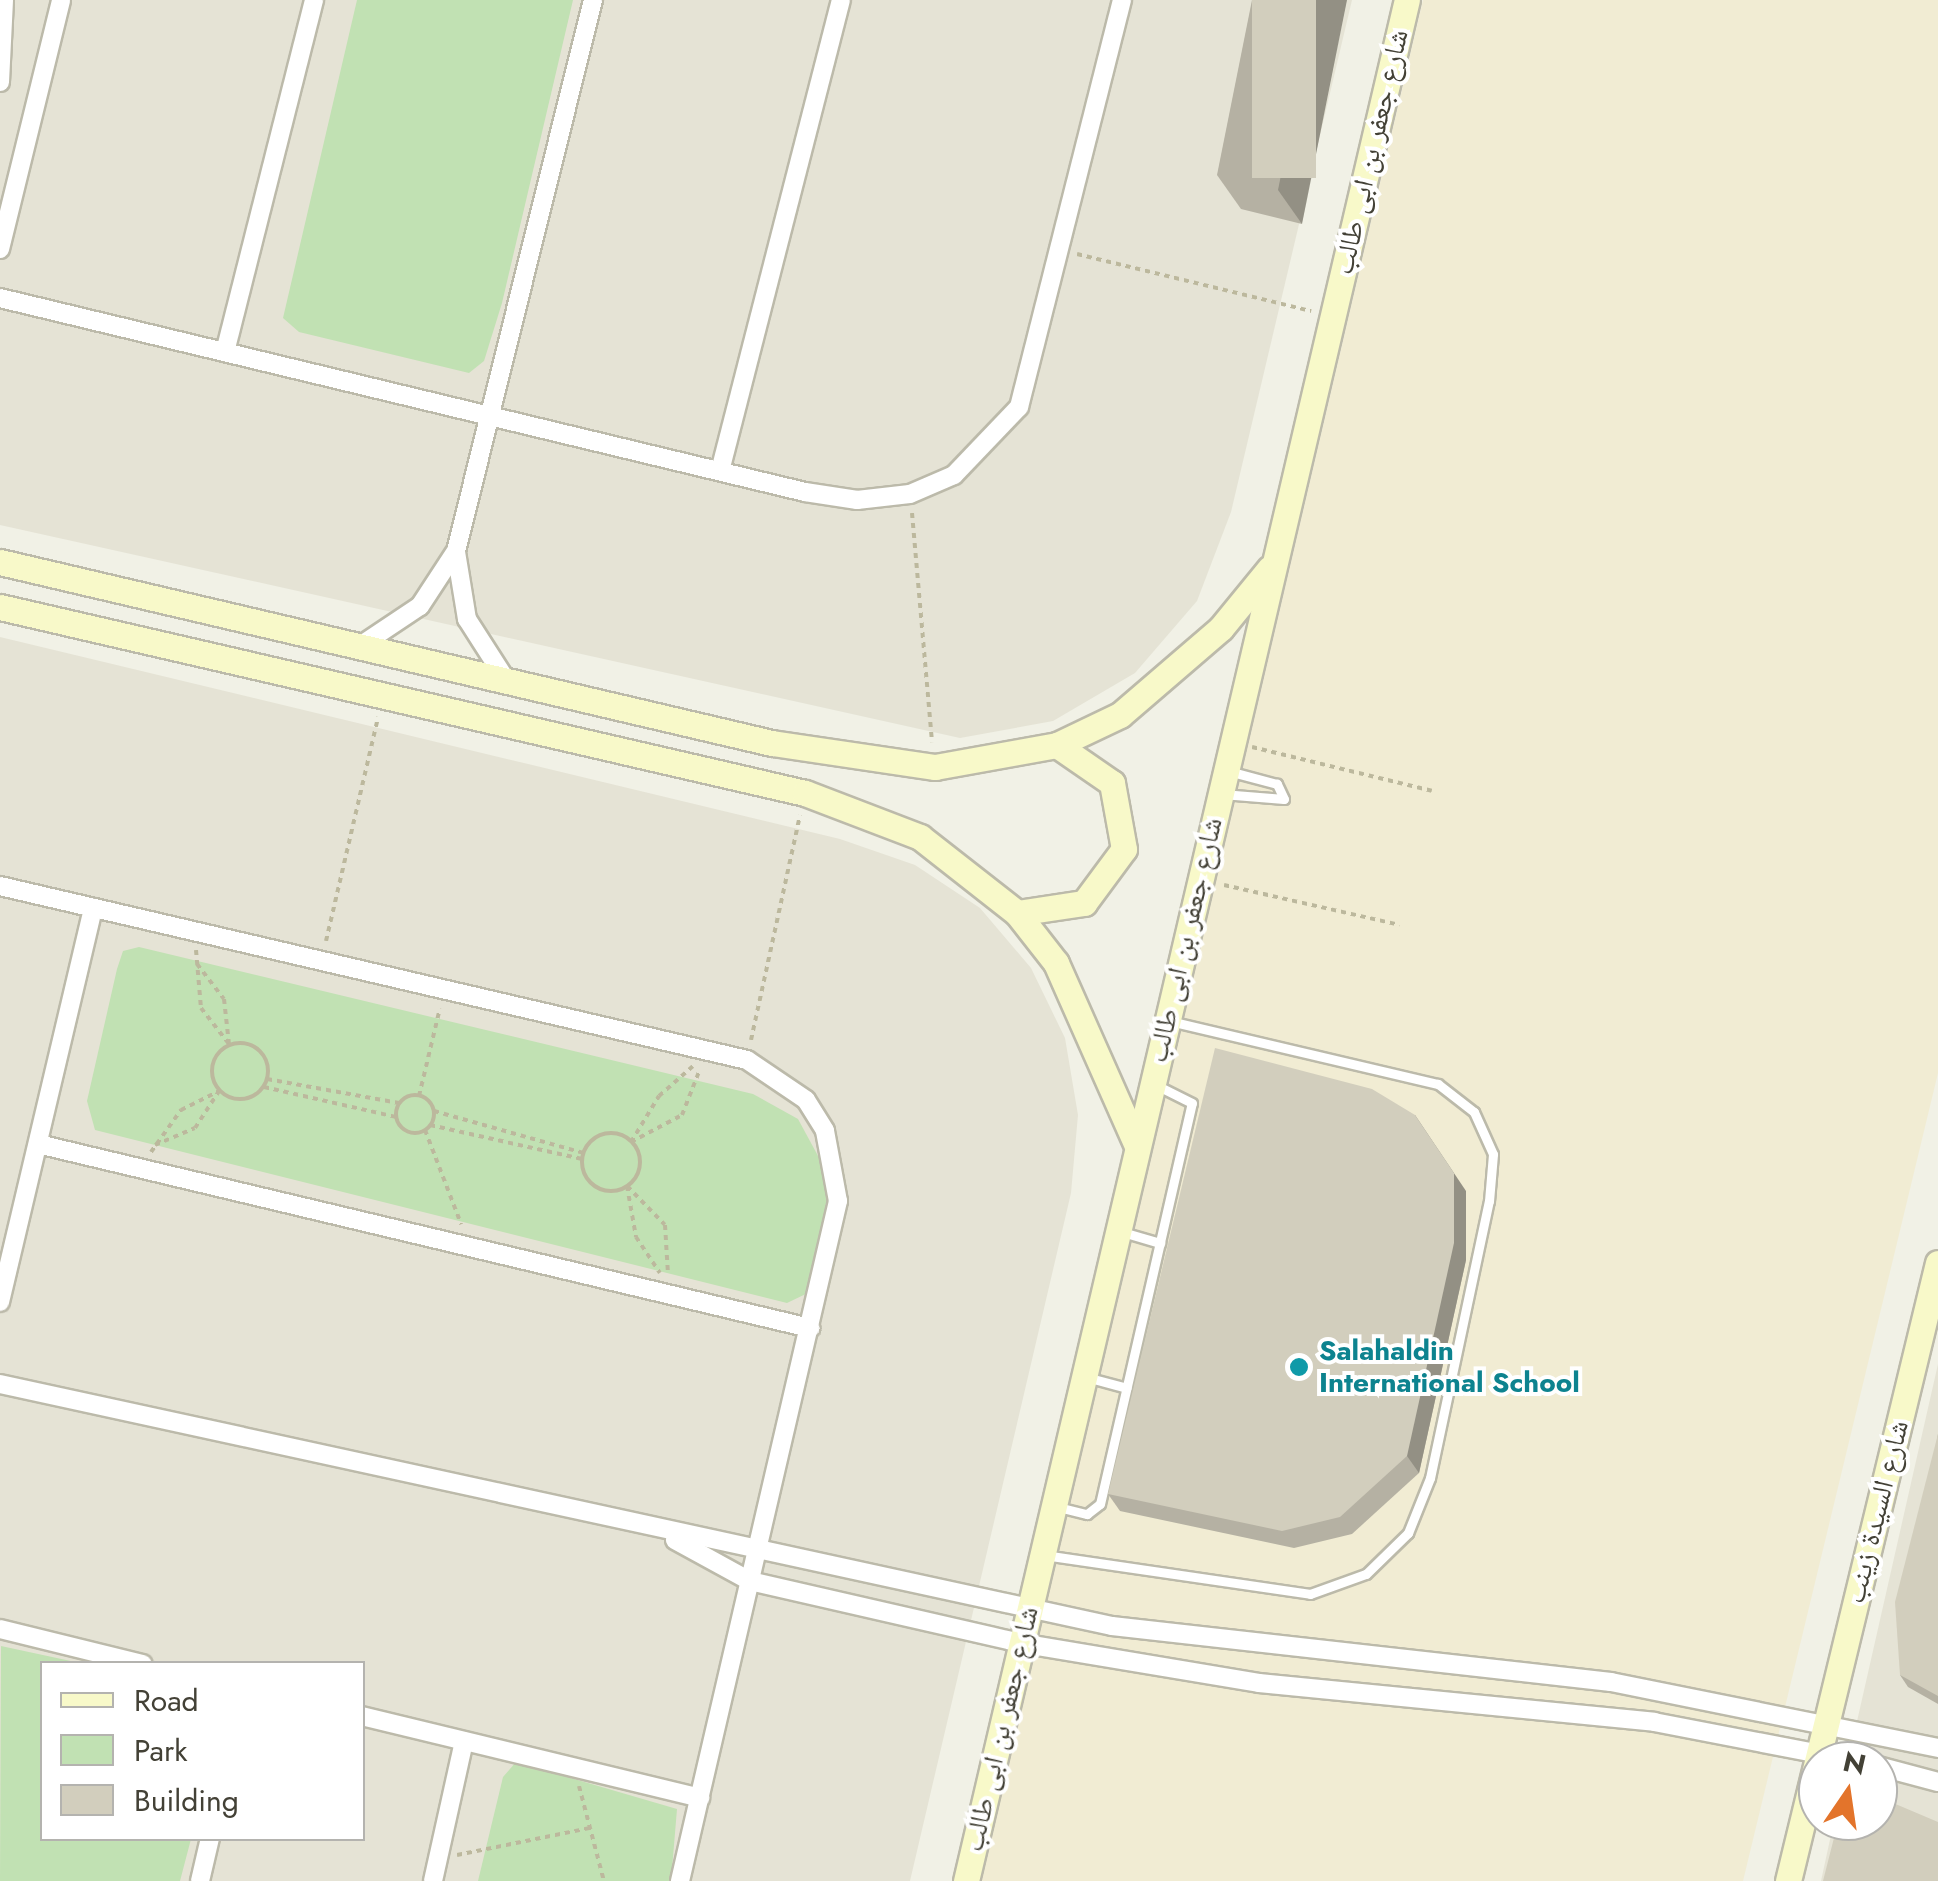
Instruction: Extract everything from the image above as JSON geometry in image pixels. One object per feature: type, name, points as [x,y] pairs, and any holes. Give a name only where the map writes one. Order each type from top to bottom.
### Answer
[{"type":"street","points":[[0,82],[4,0]]},
{"type":"street","points":[[0,250],[60,0]]},
{"type":"street","points":[[226,352],[314,0]]},
{"type":"street","points":[[360,646],[420,606],[456,551],[593,0]]},
{"type":"street","points":[[720,471],[841,0]]},
{"type":"street","name":"شارع جعفر بن ابى طالب","points":[[966,1881],[1407,0]]},
{"type":"street","points":[[0,298],[720,471],[857,500],[910,494],[954,475],[1019,407],[1062,251],[1116,1]]},
{"type":"street","points":[[456,551],[467,619],[506,680]]},
{"type":"street","points":[[0,562],[772,743],[934,767],[1057,745],[1120,715],[1175,672],[1274,564]]},
{"type":"street","points":[[0,607],[805,793],[920,837],[1017,913],[1088,1020],[1137,1146]]},
{"type":"street","points":[[763,784],[772,743]]},
{"type":"street","points":[[1017,913],[1084,903],[1124,849],[1112,783],[1057,745]]},
{"type":"street","points":[[0,886],[747,1060],[806,1100],[836,1165],[838,1201],[680,1881]]},
{"type":"street","points":[[0,1302],[93,908]]},
{"type":"street","points":[[38,1144],[810,1328]]},
{"type":"street","name":"شارع السيدة زينب","points":[[1822,1741],[1938,1263]]},
{"type":"street","points":[[0,1384],[670,1536],[758,1548],[1028,1609],[1210,1643],[1611,1682],[1826,1721],[1938,1748]]},
{"type":"street","points":[[670,1536],[750,1580],[1020,1643],[1258,1683],[1598,1715],[1798,1748]]},
{"type":"street","points":[[0,1629],[130,1661]]},
{"type":"street","points":[[365,1717],[700,1798]]},
{"type":"street","points":[[433,1881],[464,1741]]},
{"type":"street","points":[[1898,1771],[1938,1782]]},
{"type":"street","points":[[200,1881],[209,1841]]},
{"type":"street","name":"شارع السيدة زينب","points":[[1788,1881],[1798,1841]]},
{"type":"lane","points":[[1222,782],[1278,784],[1284,799],[1222,782]]},
{"type":"lane","points":[[1041,1554],[1310,1594],[1366,1574],[1408,1533],[1430,1478],[1490,1200],[1493,1154],[1474,1112],[1438,1084],[1166,1020]]},
{"type":"lane","points":[[1052,1505],[1096,1511],[1127,1388],[1192,1103],[1186,1092],[1152,1083]]},
{"type":"lane","points":[[1117,1230],[1160,1243]]},
{"type":"lane","points":[[1083,1376],[1127,1388]]},
{"type":"path","points":[[1062,251],[1332,316]]},
{"type":"path","points":[[910,494],[934,767]]},
{"type":"path","points":[[322,960],[382,696]]},
{"type":"path","points":[[1232,742],[1432,791]]},
{"type":"path","points":[[747,1060],[805,793]]},
{"type":"path","points":[[1200,879],[1400,925]]},
{"type":"path","points":[[197,932],[195,963],[201,1008],[230,1044],[262,1053],[267,1079],[264,1087]]},
{"type":"path","points":[[195,963],[224,999],[230,1044]]},
{"type":"path","points":[[419,1096],[444,989]]},
{"type":"path","points":[[154,1145],[195,1128],[219,1091],[212,1063],[230,1044]]},
{"type":"path","points":[[582,1156],[600,1136],[631,1142],[682,1116],[700,1061],[659,1096],[631,1142]]},
{"type":"path","points":[[267,1079],[399,1103],[419,1096]]},
{"type":"path","points":[[142,1169],[154,1145],[181,1110],[219,1091],[241,1099],[264,1087],[396,1117],[410,1133],[425,1130],[434,1111]]},
{"type":"path","points":[[419,1096],[434,1111],[582,1156],[596,1187],[627,1186],[664,1225],[666,1279]]},
{"type":"path","points":[[396,1117],[399,1103]]},
{"type":"path","points":[[430,1125],[582,1156]]},
{"type":"path","points":[[425,1130],[470,1246]]},
{"type":"path","points":[[631,1142],[640,1162],[627,1186],[636,1237],[684,1298]]},
{"type":"path","points":[[574,1767],[604,1881]]},
{"type":"path","points":[[444,1858],[590,1828]]},
{"type":"shaded area","points":[[0,0],[1352,0],[1231,512],[1197,601],[1135,673],[1053,721],[960,738],[0,525]]},
{"type":"shaded area","points":[[1423,0],[1938,0],[1938,1073],[1743,1881],[981,1881]]},
{"type":"shaded area","points":[[0,637],[840,839],[915,865],[980,908],[1031,968],[1065,1038],[1078,1115],[1071,1193],[910,1881],[0,1881]]},
{"type":"shaded area","points":[[1938,1364],[1938,1881],[1821,1881],[1830,1841],[1898,1841],[1898,1741],[1853,1741]]},
{"type":"green space","points":[[357,0],[573,0],[502,303],[484,361],[469,373],[299,332],[283,318]]},
{"type":"green space","points":[[139,947],[753,1094],[798,1119],[830,1178],[812,1291],[787,1303],[95,1130],[87,1101],[117,969],[123,951]]},
{"type":"green space","points":[[1,1646],[71,1661],[40,1661],[40,1841],[190,1841],[180,1881],[0,1881]]},
{"type":"green space","points":[[516,1762],[677,1809],[671,1881],[478,1881],[503,1777]]},
{"type":"building","points":[[1252,0],[1316,0],[1316,178],[1252,178]]},
{"type":"building","name":"Salahaldin International School","points":[[1215,1048],[1372,1089],[1415,1115],[1454,1173],[1454,1243],[1407,1456],[1340,1517],[1282,1531],[1108,1494]]},
{"type":"building","points":[[1938,1434],[1938,1696],[1900,1675],[1895,1602]]},
{"type":"building","points":[[1898,1805],[1938,1822],[1938,1881],[1823,1881],[1833,1841],[1898,1841]]},
{"type":"place","name":"Salahaldin International School","points":[[1299,1367]]}]
